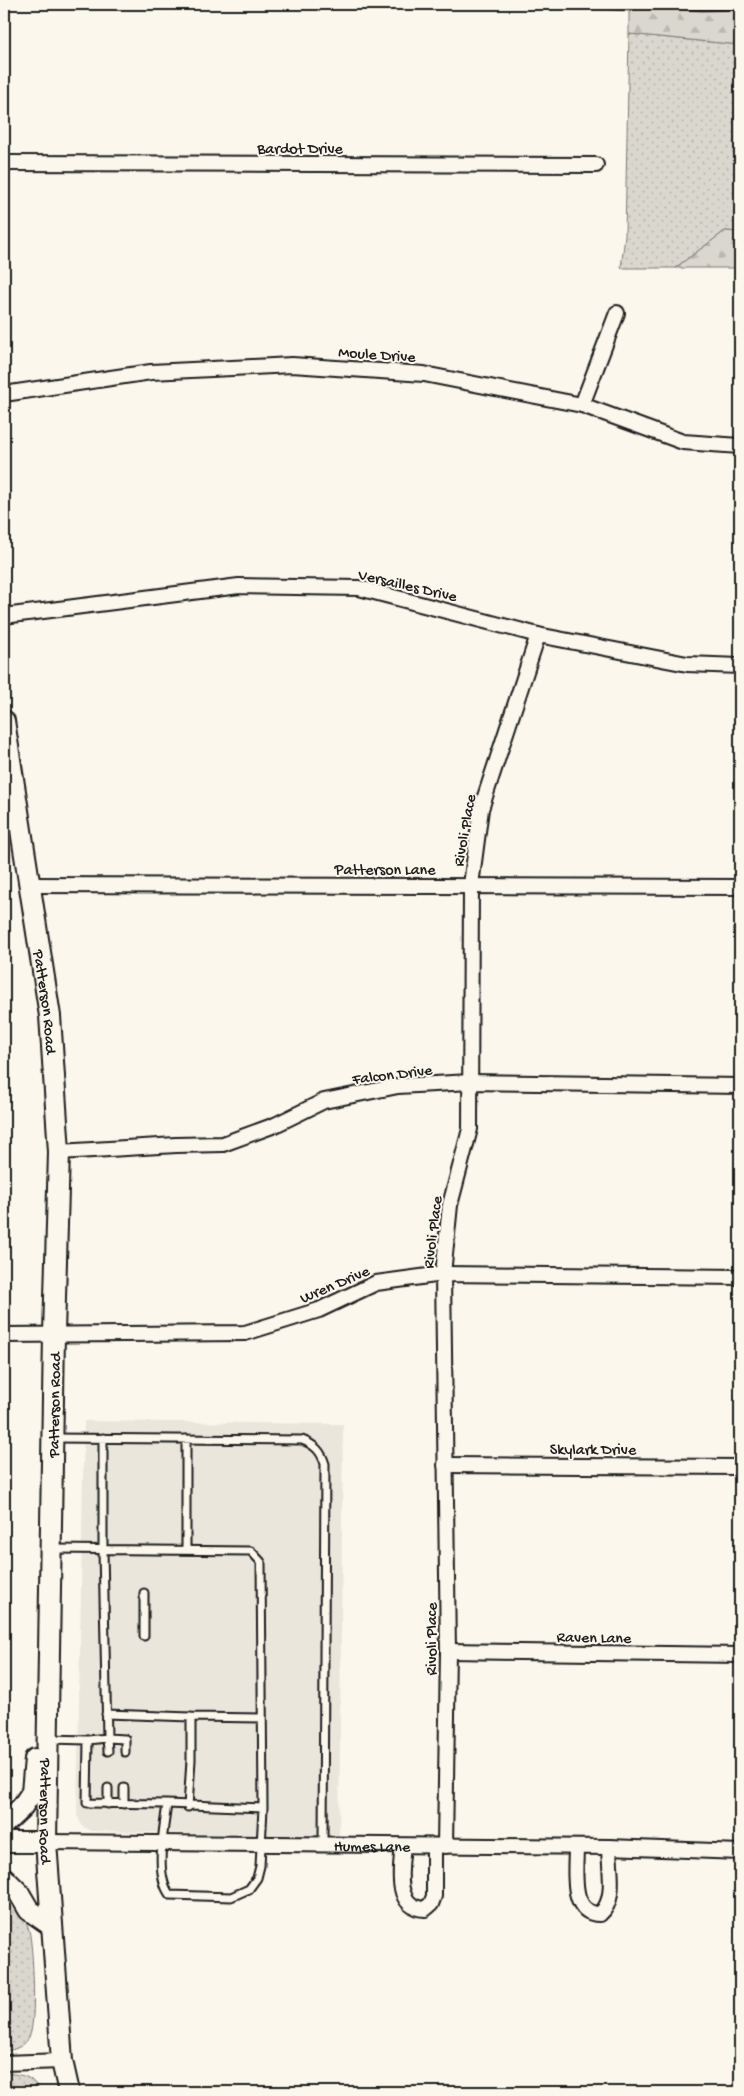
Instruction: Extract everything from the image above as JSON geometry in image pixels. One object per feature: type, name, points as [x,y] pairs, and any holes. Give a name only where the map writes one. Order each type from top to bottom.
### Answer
[{"type":"main road","name":"Patterson Road","points":[[5,731],[50,1016],[59,1152],[52,1438],[46,1842],[62,2061],[69,2092]]},
{"type":"main road","points":[[4,1824],[10,1820],[32,1792],[35,1756],[36,1694],[48,1687]]},
{"type":"main road","name":"Humes Lane","points":[[4,1842],[46,1842]]},
{"type":"main road","points":[[4,1878],[19,1892],[29,1910],[52,1926]]},
{"type":"street","name":"Bardot Drive","points":[[4,163],[596,165]]},
{"type":"street","points":[[582,405],[617,313]]},
{"type":"street","name":"Moule Drive","points":[[4,394],[151,372],[292,365],[424,374],[582,405],[682,442],[740,446]]},
{"type":"street","name":"Versailles Drive","points":[[4,616],[239,586],[359,588],[538,635],[687,664],[740,666]]},
{"type":"street","name":"Rivoli Place","points":[[403,1846],[401,1886],[412,1906],[425,1910],[431,1904],[434,1896],[439,1846],[448,1651],[443,1274],[450,1206],[470,1129],[471,885],[481,809],[538,635]]},
{"type":"street","name":"Patterson Lane","points":[[29,885],[740,887]]},
{"type":"street","name":"Falcon Drive","points":[[59,1152],[223,1144],[275,1125],[324,1101],[398,1086],[471,1082],[740,1086]]},
{"type":"street","name":"Wren Drive","points":[[4,1335],[245,1334],[319,1310],[376,1283],[443,1274],[740,1277]]},
{"type":"street","name":"Skylark Drive","points":[[445,1465],[740,1467]]},
{"type":"street","name":"Raven Lane","points":[[448,1651],[740,1656]]},
{"type":"street","name":"Humes Lane","points":[[46,1842],[609,1848],[740,1852]]},
{"type":"street","points":[[576,1848],[578,1896],[581,1906],[587,1912],[600,1914],[606,1908],[610,1898],[609,1848]]},
{"type":"street","points":[[4,2063],[62,2061]]},
{"type":"lane","points":[[52,1438],[302,1440],[313,1444],[323,1457],[326,1464],[323,1845]]},
{"type":"lane","points":[[103,1438],[103,1550],[108,1751]]},
{"type":"lane","points":[[186,1439],[186,1550]]},
{"type":"lane","points":[[50,1549],[251,1551],[261,1562],[263,1808],[260,1866],[257,1878],[249,1889],[231,1897],[170,1895],[162,1881],[162,1844],[167,1804]]},
{"type":"lane","points":[[144,1593],[144,1636]]},
{"type":"lane","points":[[106,1714],[262,1718]]},
{"type":"lane","points":[[188,1807],[191,1717]]},
{"type":"lane","points":[[47,1740],[125,1739],[125,1752]]},
{"type":"lane","points":[[88,1740],[87,1803],[263,1808]]},
{"type":"lane","points":[[108,1788],[108,1804]]},
{"type":"lane","points":[[124,1788],[124,1804]]},
{"type":"shaded area","points":[[84,1421],[343,1424],[339,1837],[92,1831],[82,1826],[77,1815]]},
{"type":"green space","points":[[601,4],[740,4],[740,45],[629,34],[629,11],[598,9]]},
{"type":"green space","points":[[629,34],[740,45],[740,232],[725,231],[675,268],[621,268],[625,236]]},
{"type":"green space","points":[[725,231],[740,232],[740,268],[675,268]]},
{"type":"green space","points":[[4,1883],[22,1911],[29,1930],[34,2001],[29,2037],[18,2047],[4,2051]]},
{"type":"green space","points":[[4,2073],[16,2074],[30,2079],[41,2092],[4,2092]]},
{"type":"waterway","points":[[634,4],[702,9],[740,8]]}]
